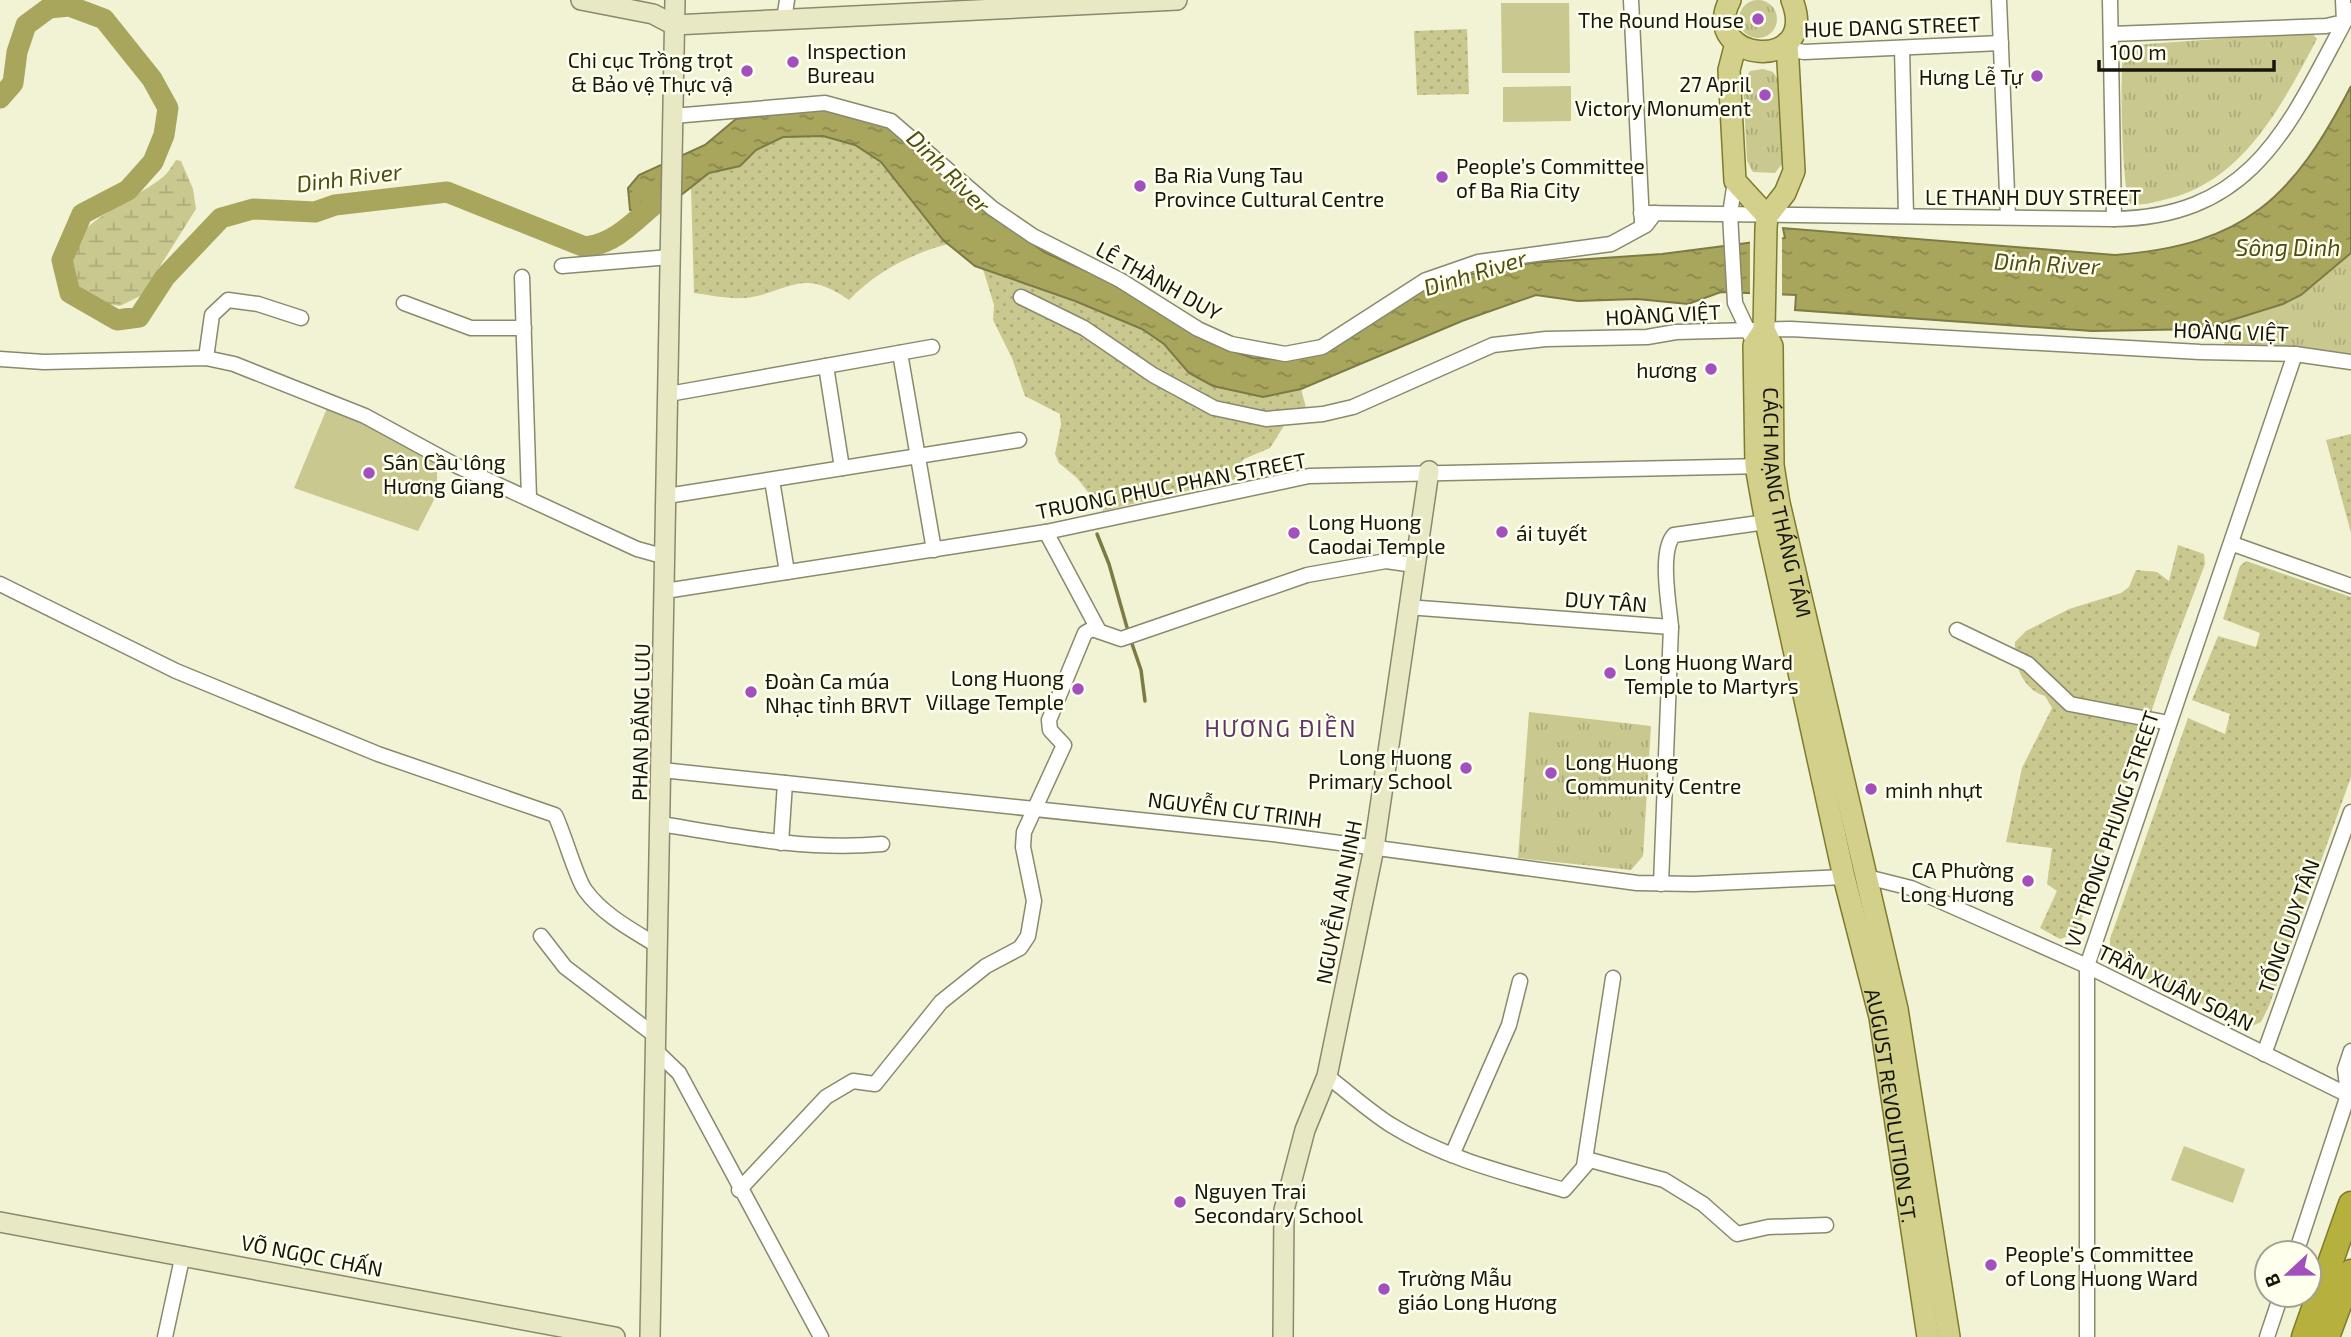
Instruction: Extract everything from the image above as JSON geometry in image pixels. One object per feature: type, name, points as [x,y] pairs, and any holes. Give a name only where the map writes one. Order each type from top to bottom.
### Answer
[{"type":"highway","points":[[2304,1337],[2351,1204]]},
{"type":"highway","points":[[2327,1337],[2351,1272]]},
{"type":"main road","points":[[1730,0],[1725,14],[1726,25],[1736,43],[1745,50],[1767,53],[1787,43]]},
{"type":"main road","points":[[1736,43],[1729,70],[1735,181],[1766,222],[1785,193],[1794,171],[1787,43],[1797,22],[1792,0]]},
{"type":"main road","name":"CÁCH MẠNG THÁNG TÁM","points":[[1766,222],[1764,305],[1755,335],[1765,466],[1766,522],[1844,877]]},
{"type":"main road","name":"CÁCH MẠNG THÁNG TÁM","points":[[1765,466],[1867,877]]},
{"type":"main road","points":[[1844,877],[1867,877]]},
{"type":"main road","name":"AUGUST REVOLUTION ST.","points":[[1844,877],[1880,1017],[1928,1337]]},
{"type":"main road","name":"AUGUST REVOLUTION ST.","points":[[1867,877],[1897,1009],[1949,1337]]},
{"type":"street","points":[[580,0],[653,14],[674,25],[784,20],[961,5],[1177,0]]},
{"type":"street","name":"PHAN ĐĂNG LƯU","points":[[650,1337],[674,0]]},
{"type":"street","points":[[784,20],[787,0]]},
{"type":"street","points":[[1631,0],[1646,218]]},
{"type":"street","points":[[1999,0],[2008,217]]},
{"type":"street","points":[[2110,0],[2114,219]]},
{"type":"street","points":[[2111,34],[2326,26],[2348,16],[2343,0]]},
{"type":"street","name":"LE THANH DUY STREET","points":[[1646,218],[1766,222],[1906,216],[2114,219],[2174,214],[2220,195],[2268,149],[2294,117],[2348,16]]},
{"type":"street","name":"HUE DANG STREET","points":[[1787,43],[1793,50],[1804,52],[2001,43]]},
{"type":"street","points":[[1902,48],[1906,216]]},
{"type":"street","name":"LÊ THÀNH DUY","points":[[673,112],[825,103],[891,121],[992,208],[1033,236],[1120,280],[1198,329],[1231,344],[1285,354],[1322,347],[1426,280],[1478,262],[1611,244],[1646,218]]},
{"type":"street","points":[[1731,219],[1735,181]]},
{"type":"street","name":"CÁCH MẠNG THÁNG TÁM","points":[[1731,219],[1735,303],[1755,335]]},
{"type":"street","points":[[562,266],[671,256]]},
{"type":"street","points":[[522,277],[528,498]]},
{"type":"street","name":"HOÀNG VIỆT","points":[[1021,298],[1084,328],[1153,375],[1214,408],[1266,419],[1323,414],[1353,407],[1493,345],[1546,339],[1647,337],[1676,332],[1952,337],[2200,352],[2295,354],[2351,362]]},
{"type":"street","points":[[206,358],[212,315],[228,300],[258,304],[301,318]]},
{"type":"street","points":[[404,303],[471,328],[524,328]]},
{"type":"street","points":[[669,394],[932,347]]},
{"type":"street","points":[[900,353],[934,550]]},
{"type":"street","name":"VU TRONG PHUNG STREET","points":[[2087,1337],[2087,966],[2295,354]]},
{"type":"street","points":[[0,359],[44,362],[206,358],[234,364],[365,416],[455,465],[637,549],[666,557]]},
{"type":"street","points":[[826,366],[842,468]]},
{"type":"street","points":[[667,496],[916,454],[1019,440]]},
{"type":"street","name":"TRUONG PHUC PHAN STREET","points":[[665,591],[1046,532],[1309,476],[1429,471],[1765,466]]},
{"type":"street","name":"NGUYỄN AN NINH","points":[[1283,1337],[1284,1210],[1305,1130],[1326,1076],[1374,848],[1429,471]]},
{"type":"street","points":[[772,480],[787,572]]},
{"type":"street","points":[[1671,626],[1666,553],[1674,535],[1766,522]]},
{"type":"street","points":[[1046,532],[1099,631]]},
{"type":"street","points":[[2232,544],[2351,586]]},
{"type":"street","points":[[739,1190],[826,1097],[853,1081],[875,1084],[941,1002],[986,966],[1020,948],[1028,936],[1035,913],[1029,865],[1023,846],[1024,832],[1064,745],[1050,730],[1049,720],[1085,633],[1099,631],[1121,639],[1307,575],[1385,561],[1414,565]]},
{"type":"street","points":[[0,584],[201,681],[378,754],[555,815],[567,840],[583,889],[611,917],[658,946]]},
{"type":"street","name":"DUY TÂN","points":[[1408,607],[1671,626],[1661,884]]},
{"type":"street","points":[[1957,630],[2028,664],[2070,704],[2169,723]]},
{"type":"street","name":"NGUYỄN CƯ TRINH","points":[[662,770],[1273,834],[1569,875],[1661,884],[1844,877]]},
{"type":"street","points":[[780,843],[785,783]]},
{"type":"street","name":"TỐNG DUY TÂN","points":[[2264,1055],[2351,811]]},
{"type":"street","points":[[661,824],[780,843],[849,847],[882,844]]},
{"type":"street","name":"TRẦN XUÂN SOẠN","points":[[1867,877],[1911,888],[2087,966],[2264,1055],[2350,1094]]},
{"type":"street","points":[[541,936],[565,967],[657,1044],[679,1073],[739,1190],[807,1307],[821,1337]]},
{"type":"street","points":[[1584,1166],[1613,978]]},
{"type":"street","points":[[1452,1155],[1509,1025],[1520,981]]},
{"type":"street","points":[[2301,1239],[2350,1094],[2345,1069],[2351,1051]]},
{"type":"street","points":[[1326,1076],[1391,1125],[1452,1155],[1564,1189],[1590,1160],[1664,1181],[1703,1204],[1737,1234],[1768,1227],[1826,1225]]},
{"type":"street","name":"VÕ NGỌC CHẤN","points":[[0,1222],[183,1254],[615,1337]]},
{"type":"street","points":[[165,1337],[183,1254]]},
{"type":"street","points":[[2267,1337],[2276,1309]]},
{"type":"green space","points":[[1758,0],[1772,5],[1777,19],[1772,33],[1758,38],[1744,33],[1739,19],[1744,5]]},
{"type":"green space","points":[[1501,3],[1569,3],[1570,73],[1502,73]]},
{"type":"green space","points":[[1467,29],[1469,94],[1417,95],[1414,31]]},
{"type":"green space","points":[[2311,32],[2317,39],[2290,88],[2258,136],[2239,157],[2194,190],[2167,199],[2130,204],[2125,177],[2122,128],[2124,50],[2134,45]]},
{"type":"green space","points":[[1763,69],[1773,72],[1779,81],[1782,164],[1775,173],[1753,172],[1747,161],[1743,82],[1750,71]]},
{"type":"green space","points":[[1571,86],[1571,121],[1503,122],[1503,87]]},
{"type":"green space","points":[[823,136],[855,145],[881,162],[948,244],[894,265],[849,300],[832,290],[806,283],[744,298],[694,293],[691,187],[709,173],[740,166],[756,150],[783,137]]},
{"type":"green space","points":[[176,160],[181,161],[193,189],[196,209],[142,295],[120,306],[88,299],[76,291],[68,276],[67,259],[74,244],[100,217],[163,177]]},
{"type":"green space","points":[[2351,253],[2351,356],[2315,349],[2224,345],[2228,322],[2301,295]]},
{"type":"green space","points":[[983,269],[1075,301],[1142,329],[1164,344],[1189,373],[1263,397],[1301,389],[1307,411],[1285,424],[1270,448],[1244,459],[1239,464],[1236,479],[1103,511],[1077,478],[1059,463],[1055,454],[1061,425],[1060,414],[1025,396],[1012,358],[993,320],[994,305]]},
{"type":"green space","name":"Sân Cầu lông Hương Giang","points":[[330,401],[437,458],[437,494],[418,531],[294,488]]},
{"type":"green space","points":[[2351,434],[2351,533],[2326,440]]},
{"type":"green space","points":[[2178,545],[2204,554],[2205,564],[2171,653],[2079,927],[2072,935],[2060,939],[2040,928],[2057,891],[2047,884],[2052,848],[2006,842],[2022,768],[2052,708],[2045,696],[2030,688],[2021,675],[2015,642],[2026,631],[2069,609],[2121,593],[2129,587],[2136,570],[2157,572],[2169,581]]},
{"type":"green space","points":[[2246,561],[2351,597],[2351,777],[2269,1006],[2261,1022],[2252,1026],[2123,968],[2110,952],[2110,939],[2188,718],[2225,734],[2230,714],[2192,700],[2218,636],[2256,647],[2260,633],[2223,619],[2240,566]]},
{"type":"green space","points":[[1529,712],[1651,726],[1643,856],[1631,870],[1518,858]]},
{"type":"green space","points":[[2184,1146],[2245,1169],[2233,1203],[2171,1180]]},
{"type":"water","name":"Sông Dinh","points":[[2351,86],[2351,253],[2301,295],[2283,304],[2203,329],[2092,331],[1795,310],[1796,295],[1721,292],[1688,304],[1637,299],[1578,301],[1536,295],[1462,321],[1301,389],[1263,397],[1213,386],[1189,373],[1164,344],[1142,329],[1075,301],[975,266],[943,240],[881,162],[855,145],[823,136],[783,137],[756,150],[740,166],[709,173],[652,218],[630,210],[628,188],[639,175],[705,145],[736,119],[820,109],[889,127],[985,210],[1044,252],[1120,286],[1232,351],[1253,358],[1281,359],[1320,352],[1350,337],[1398,300],[1451,278],[1530,263],[1662,254],[1785,238],[1783,228],[2115,255],[2199,240],[2232,227],[2260,209],[2285,186],[2330,125]]},
{"type":"pier","points":[[1779,230],[1782,230],[1782,298],[1750,296],[1750,238],[1781,235]]},
{"type":"waterway","name":"Dinh River","points":[[0,98],[13,83],[17,52],[26,25],[49,8],[69,6],[104,19],[152,79],[168,108],[164,135],[153,162],[128,190],[82,214],[62,260],[70,293],[117,320],[139,317],[165,277],[221,218],[253,209],[315,212],[335,205],[447,192],[585,247],[597,245],[617,235],[663,197]]},
{"type":"waterway","points":[[1097,534],[1109,564],[1128,631]]},
{"type":"waterway","points":[[1130,638],[1141,670],[1145,701]]},
{"type":"place","name":"The Round House","points":[[1758,19]]},
{"type":"place","name":"Inspection Bureau","points":[[793,62]]},
{"type":"place","name":"Chi cục Trồng trọt & Bảo vệ Thực vậ","points":[[747,71]]},
{"type":"place","name":"Hưng Lễ Tự","points":[[2037,76]]},
{"type":"place","name":"27 April Victory Monument","points":[[1765,95]]},
{"type":"place","name":"People’s Committee of Ba Ria City","points":[[1442,177]]},
{"type":"place","name":"Ba Ria Vung Tau Province Cultural Centre","points":[[1140,186]]},
{"type":"place","name":"hương","points":[[1711,369]]},
{"type":"place","name":"Sân Cầu lông Hương Giang","points":[[369,473]]},
{"type":"place","name":"ái tuyết","points":[[1502,532]]},
{"type":"place","name":"Long Huong Caodai Temple","points":[[1294,533]]},
{"type":"place","name":"Long Huong Ward Temple to Martyrs","points":[[1610,673]]},
{"type":"place","name":"Long Huong Village Temple","points":[[1078,689]]},
{"type":"place","name":"Đoàn Ca múa Nhạc tỉnh BRVT","points":[[751,692]]},
{"type":"place","name":"Long Huong Primary School","points":[[1466,768]]},
{"type":"place","name":"Long Huong Community Centre","points":[[1551,773]]},
{"type":"place","name":"minh nhựt","points":[[1871,789]]},
{"type":"place","name":"CA Phường Long Hương","points":[[2028,881]]},
{"type":"place","name":"Nguyen Trai Secondary School","points":[[1180,1202]]},
{"type":"place","name":"People’s Committee of Long Huong Ward","points":[[1991,1265]]},
{"type":"place","name":"Trường Mẫu giáo Long Hương","points":[[1384,1289]]},
{"type":"district","name":"HƯƠNG ĐIỀN","points":[[1281,728]]}]
